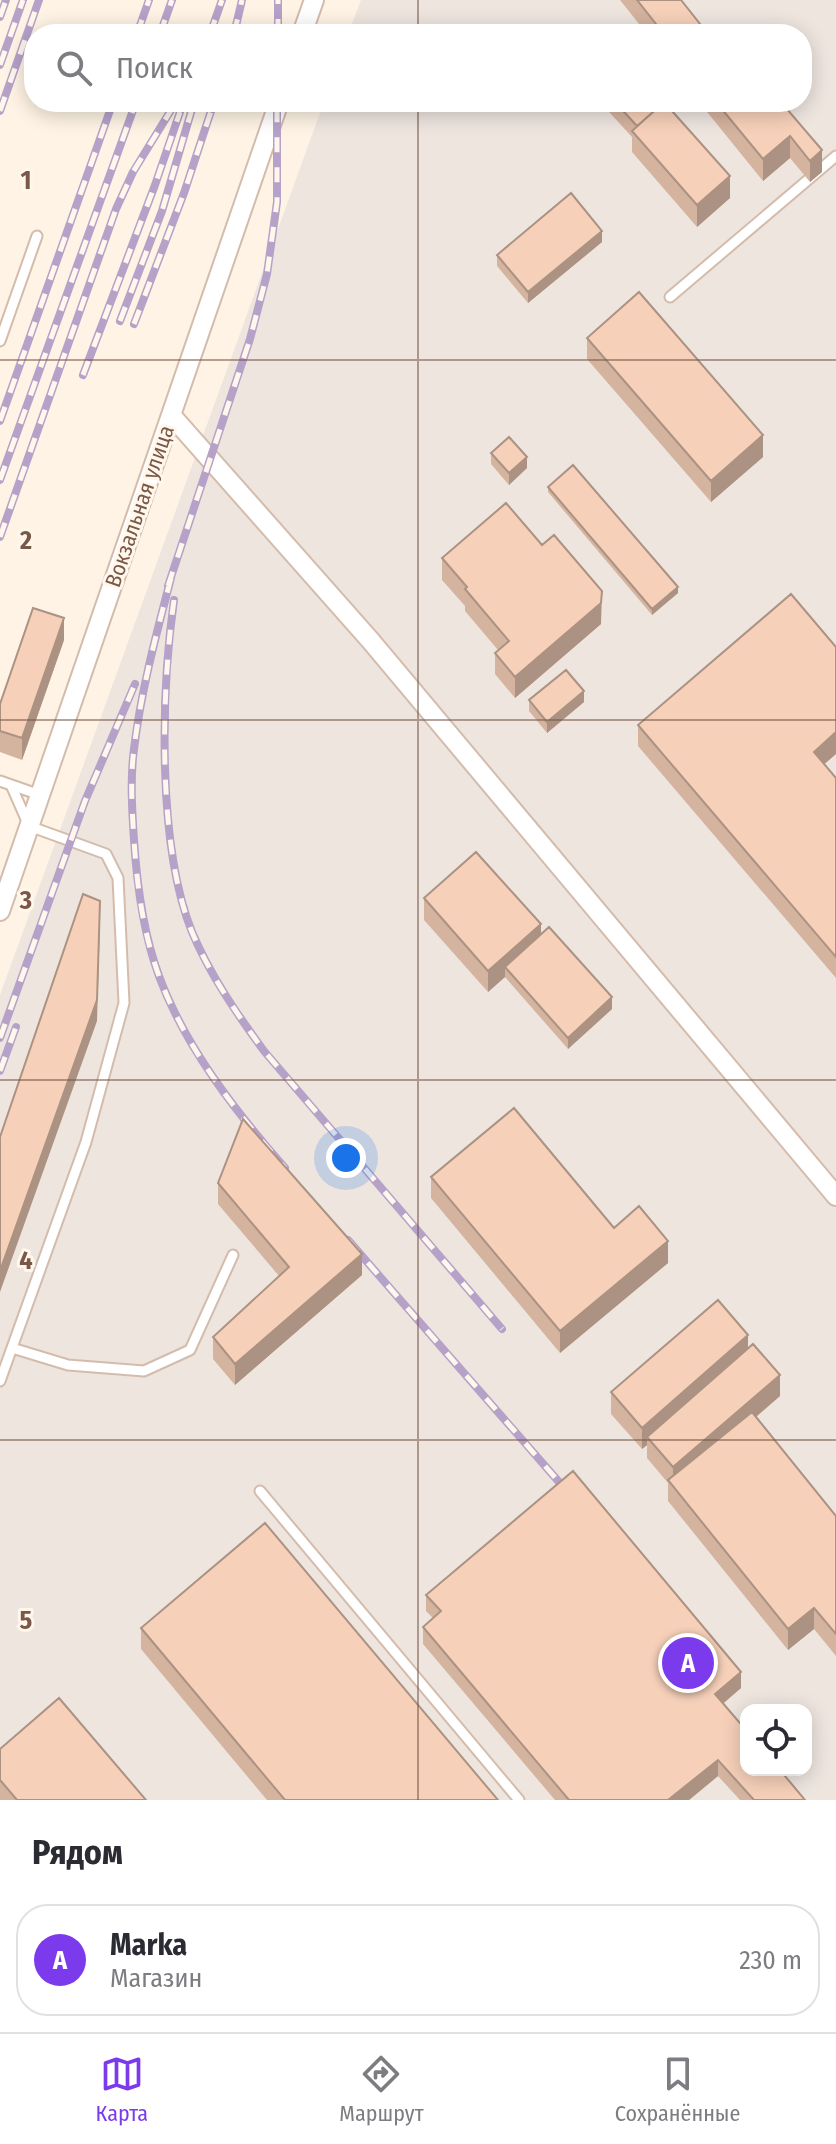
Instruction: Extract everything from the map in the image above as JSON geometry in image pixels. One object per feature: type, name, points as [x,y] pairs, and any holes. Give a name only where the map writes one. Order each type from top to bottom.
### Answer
[{"type":"street","points":[[306,24],[314,0]]},
{"type":"street","name":"Вокзальная улица","points":[[0,911],[276,112]]},
{"type":"street","points":[[171,415],[370,640],[836,1196]]},
{"type":"lane","points":[[670,297],[836,156]]},
{"type":"lane","points":[[0,341],[37,236]]},
{"type":"lane","points":[[0,781],[40,795]]},
{"type":"lane","points":[[0,1381],[86,1142],[124,1003],[118,878],[106,854],[29,826],[11,785]]},
{"type":"lane","points":[[12,1348],[68,1365],[144,1371],[190,1350],[233,1255]]},
{"type":"lane","points":[[260,1491],[519,1800]]},
{"type":"shaded area","points":[[361,0],[836,0],[836,1800],[0,1800],[0,995],[320,112],[812,112],[812,24],[352,24]]},
{"type":"building","points":[[637,0],[681,0],[700,24],[656,24]]},
{"type":"building","points":[[624,112],[653,112],[637,126]]},
{"type":"building","points":[[653,112],[673,112],[730,176],[697,205],[632,131]]},
{"type":"building","points":[[724,112],[790,112],[822,150],[810,161],[790,136],[763,159]]},
{"type":"building","points":[[571,193],[602,231],[528,292],[497,255]]},
{"type":"building","points":[[639,292],[763,435],[711,481],[587,338]]},
{"type":"building","points":[[509,437],[527,457],[509,473],[491,453]]},
{"type":"building","points":[[573,465],[678,587],[652,609],[548,487]]},
{"type":"building","points":[[506,503],[542,545],[554,535],[602,591],[601,603],[515,677],[495,653],[509,641],[442,558]]},
{"type":"building","points":[[791,594],[836,647],[836,732],[814,752],[836,778],[836,957],[638,725]]},
{"type":"building","points":[[33,608],[64,618],[22,738],[0,731],[0,704]]},
{"type":"building","points":[[566,670],[584,691],[547,722],[529,700]]},
{"type":"building","points":[[476,852],[541,924],[488,971],[424,898]]},
{"type":"building","points":[[83,894],[100,901],[97,1000],[0,1271],[0,1137]]},
{"type":"building","points":[[549,927],[612,997],[568,1038],[505,967]]},
{"type":"building","points":[[514,1108],[614,1228],[639,1206],[668,1241],[560,1331],[431,1177]]},
{"type":"building","points":[[243,1119],[362,1254],[235,1364],[213,1337],[289,1267],[218,1183]]},
{"type":"building","points":[[718,1300],[748,1335],[642,1428],[611,1392]]},
{"type":"building","points":[[753,1344],[780,1375],[673,1467],[647,1437]]},
{"type":"building","points":[[752,1412],[836,1516],[836,1634],[814,1608],[788,1629],[668,1480]]},
{"type":"building","points":[[573,1471],[741,1672],[715,1694],[740,1723],[740,1776],[785,1776],[805,1800],[754,1800],[718,1760],[668,1800],[569,1800],[423,1627],[441,1611],[426,1595]]},
{"type":"building","points":[[265,1523],[498,1800],[285,1800],[141,1628]]},
{"type":"building","points":[[59,1698],[146,1800],[17,1800],[0,1780],[0,1749]]},
{"type":"railway","points":[[0,17],[6,0]]},
{"type":"railway","points":[[0,65],[23,0]]},
{"type":"railway","points":[[31,24],[39,0]]},
{"type":"railway","points":[[141,24],[149,0]]},
{"type":"railway","points":[[164,24],[172,0]]},
{"type":"railway","points":[[214,24],[222,0]]},
{"type":"railway","points":[[236,24],[242,0]]},
{"type":"railway","points":[[278,0],[278,24]]},
{"type":"railway","points":[[0,111],[24,43]]},
{"type":"railway","points":[[0,421],[109,112]]},
{"type":"railway","points":[[0,480],[132,112]]},
{"type":"railway","points":[[0,537],[116,209],[133,172],[170,112]]},
{"type":"railway","points":[[83,375],[180,112]]},
{"type":"railway","points":[[120,321],[162,211],[191,112]]},
{"type":"railway","points":[[134,324],[184,193],[211,112]]},
{"type":"railway","points":[[168,586],[250,339],[267,274],[277,202],[277,112]]},
{"type":"railway","points":[[171,578],[145,684],[133,760],[134,840],[145,926],[159,976],[197,1053],[230,1101],[285,1168]]},
{"type":"railway","points":[[174,600],[166,678],[167,813],[181,897],[199,948],[225,994],[264,1051],[502,1329]]},
{"type":"railway","points":[[0,1038],[85,801],[135,684]]},
{"type":"railway","points":[[0,1071],[16,1027]]},
{"type":"railway","points":[[348,1240],[559,1482]]},
{"type":"place","name":"Marka","points":[[688,1663]]}]
